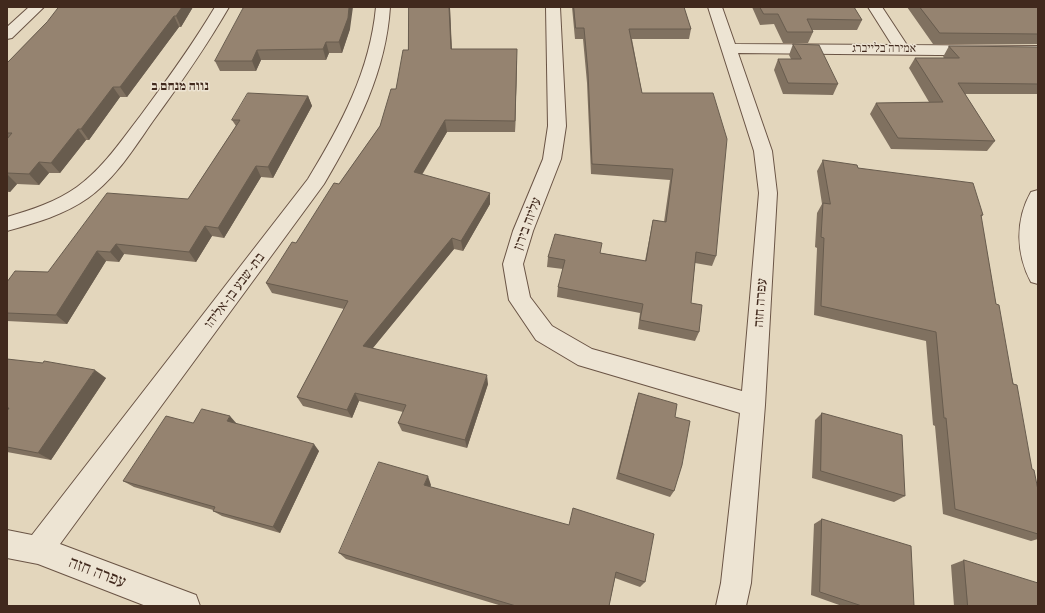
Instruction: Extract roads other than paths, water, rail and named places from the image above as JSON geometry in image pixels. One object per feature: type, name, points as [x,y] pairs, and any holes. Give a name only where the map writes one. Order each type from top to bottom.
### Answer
[{"type":"street","points":[[7,36],[37,7]]},
{"type":"street","points":[[7,224],[35,216],[70,201],[96,181],[117,160],[197,49],[222,7]]},
{"type":"street","name":"בת-שבע בן-אליהו","points":[[38,550],[315,184],[338,146],[358,107],[378,40],[383,19],[383,7]]},
{"type":"street","name":"עליזה בירון","points":[[553,7],[557,126],[552,159],[539,195],[522,231],[514,264],[520,300],[544,333],[586,358],[753,405]]},
{"type":"street","name":"עפרה חזה","points":[[715,7],[763,151],[768,194],[753,405],[736,583],[731,606]]},
{"type":"street","points":[[875,7],[902,49]]},
{"type":"street","points":[[7,19],[24,20]]},
{"type":"street","name":"אמירה בלייברג","points":[[729,48],[1038,51]]},
{"type":"street","points":[[1038,197],[1031,210],[1028,238],[1038,276]]},
{"type":"street","name":"עפרה חזה","points":[[7,544],[38,550],[185,606]]},
{"type":"district","name":"נווה מנחם ב","points":[[180,87]]}]
